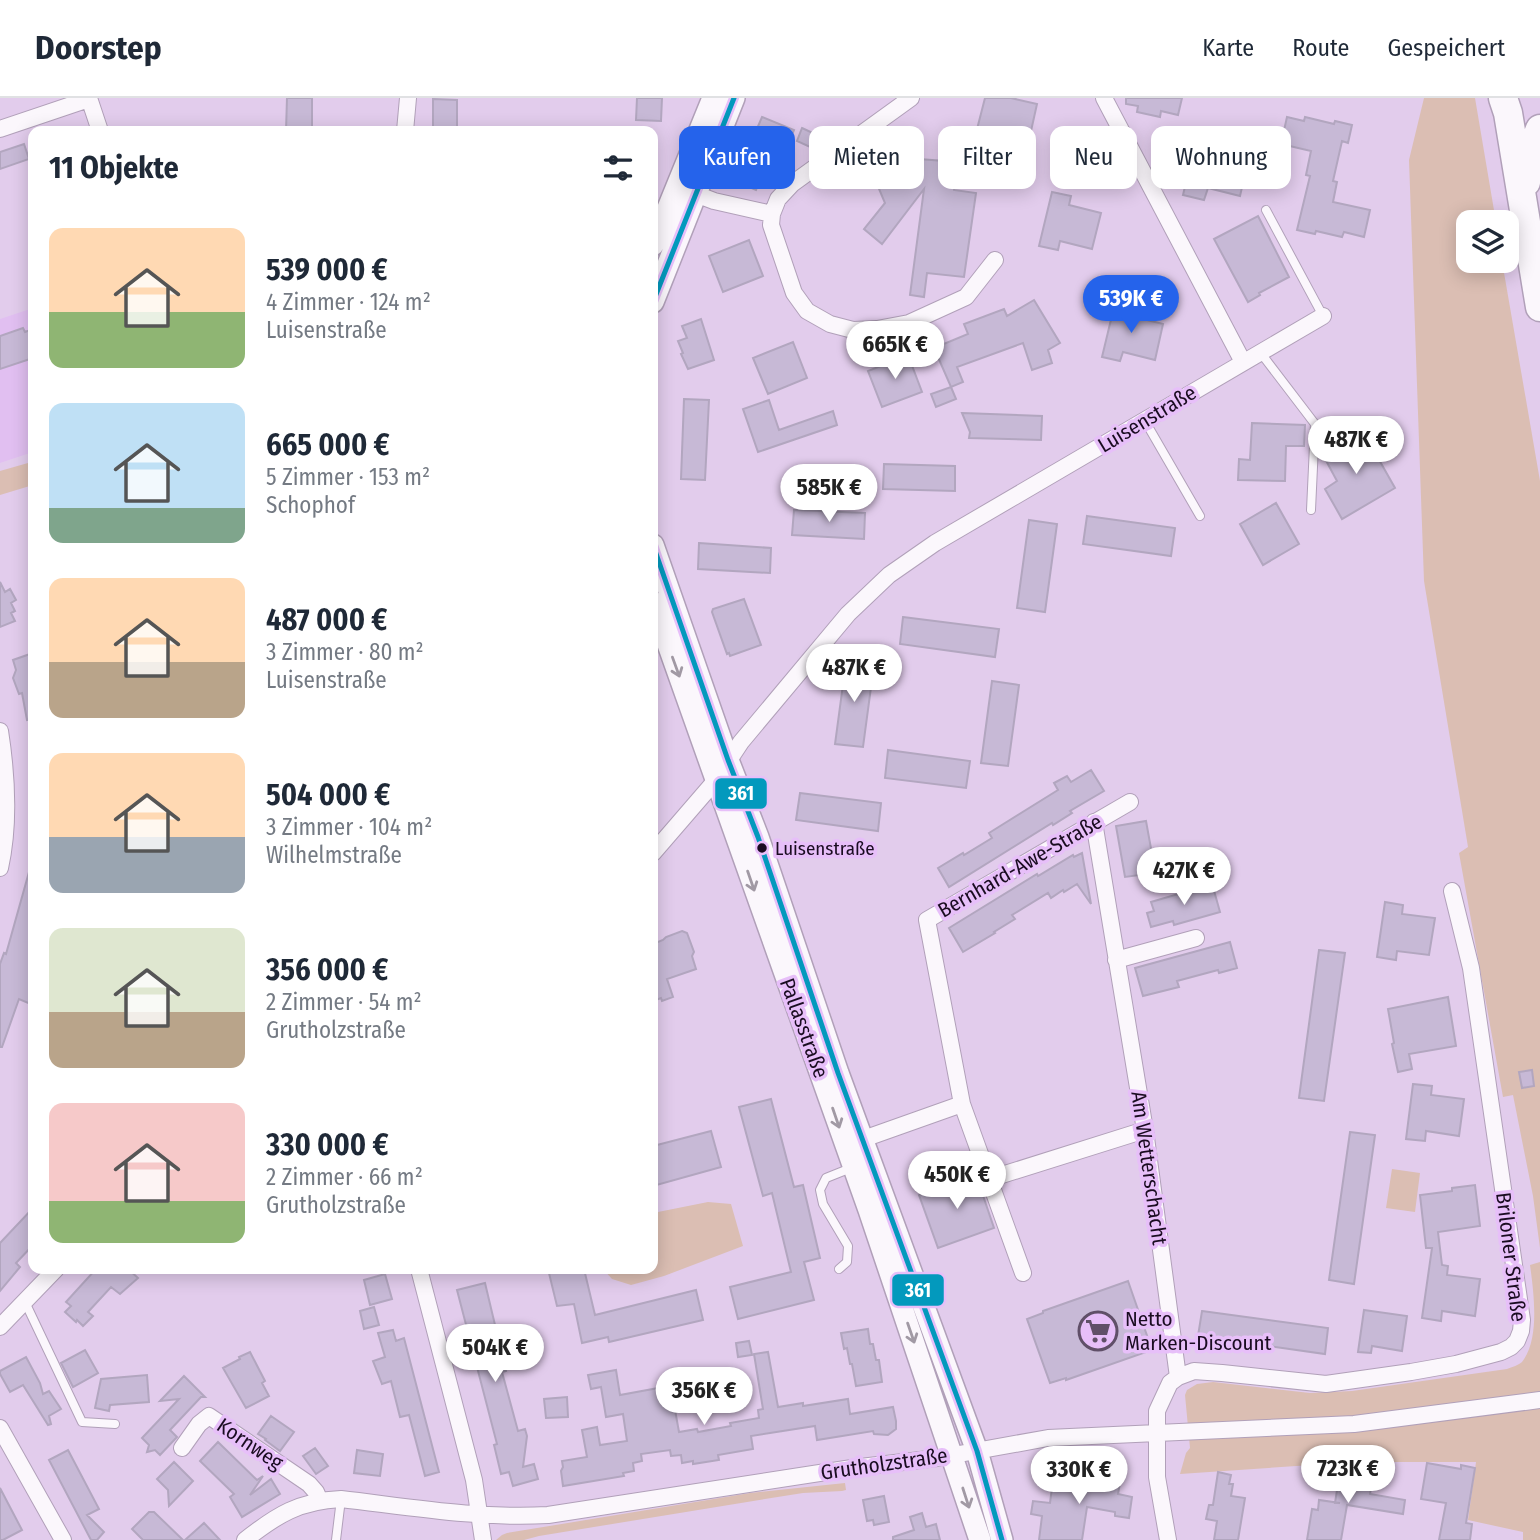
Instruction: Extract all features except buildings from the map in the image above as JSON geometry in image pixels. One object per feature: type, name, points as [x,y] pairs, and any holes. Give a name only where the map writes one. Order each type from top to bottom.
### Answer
[{"type":"highway","points":[[1503,98],[1508,113],[1540,307]]},
{"type":"highway","points":[[1522,202],[1532,149],[1540,129]]},
{"type":"main road","points":[[658,285],[713,98]]},
{"type":"main road","points":[[658,237],[686,190],[734,98]]},
{"type":"main road","name":"Pallasstraße","points":[[658,559],[728,760],[758,837],[838,1073],[854,1142],[853,1168],[980,1540]]},
{"type":"main road","name":"Pallasstraße","points":[[658,616],[716,780],[854,1142],[977,1451],[1002,1540]]},
{"type":"street","points":[[0,129],[89,98],[98,126]]},
{"type":"street","points":[[405,126],[408,98]]},
{"type":"street","points":[[911,98],[792,184],[778,199],[771,225],[794,293],[807,311],[830,324],[853,330],[877,330],[909,323],[966,297],[995,260]]},
{"type":"street","points":[[1104,98],[1243,362]]},
{"type":"street","points":[[686,190],[714,201],[772,214]]},
{"type":"street","name":"Luisenstraße","points":[[658,847],[716,780],[741,742],[848,614],[889,575],[934,543],[1323,316]]},
{"type":"street","points":[[0,731],[6,768],[7,811],[0,867]]},
{"type":"street","name":"Bernhard-Awe-Straße","points":[[1023,1273],[962,1104],[927,920],[1130,802]]},
{"type":"street","name":"Am Wetterschacht","points":[[1094,822],[1145,1130],[1178,1377]]},
{"type":"street","name":"Briloner Straße","points":[[1178,1377],[1194,1371],[1326,1384],[1411,1372],[1482,1358],[1511,1348],[1517,1341],[1522,1320],[1471,968],[1452,891]]},
{"type":"street","points":[[1116,960],[1196,938]]},
{"type":"street","points":[[854,1142],[962,1104]]},
{"type":"street","points":[[989,1179],[1145,1130]]},
{"type":"street","points":[[0,1327],[51,1274]]},
{"type":"street","points":[[420,1274],[474,1480],[483,1540]]},
{"type":"street","points":[[1168,1540],[1157,1477],[1157,1411],[1170,1383],[1178,1377]]},
{"type":"street","name":"Grutholzstraße","points":[[245,1540],[272,1519],[295,1508],[320,1501],[341,1499],[517,1517],[548,1515],[952,1455],[1048,1438],[1354,1424],[1540,1400]]},
{"type":"street","name":"Kornweg","points":[[182,1448],[199,1424],[209,1416],[309,1484],[320,1501]]},
{"type":"street","points":[[0,1428],[63,1540]]},
{"type":"lane","points":[[1266,210],[1323,316]]},
{"type":"lane","points":[[1260,352],[1315,424],[1311,510]]},
{"type":"lane","points":[[1145,421],[1200,516]]},
{"type":"lane","points":[[839,1269],[847,1262],[848,1246],[823,1204],[820,1190],[826,1178],[853,1168]]},
{"type":"lane","points":[[25,1302],[82,1422],[115,1424]]},
{"type":"lane","points":[[336,1540],[341,1499]]},
{"type":"shaded area","points":[[1424,98],[1475,98],[1494,210],[1456,210],[1456,273],[1504,273],[1540,481],[1540,1248],[1533,1196],[1513,1095],[1503,1097],[1459,853],[1468,847],[1424,581],[1409,160]]},
{"type":"shaded area","points":[[28,310],[28,454],[0,463],[0,319]]},
{"type":"shaded area","points":[[28,463],[28,487],[0,495],[0,471]]},
{"type":"shaded area","points":[[1392,1169],[1420,1173],[1415,1212],[1386,1208]]},
{"type":"shaded area","points":[[708,1202],[731,1204],[743,1246],[664,1276],[631,1285],[612,1279],[608,1274],[658,1274],[658,1212]]},
{"type":"shaded area","points":[[1540,1262],[1540,1540],[1523,1540],[1523,1532],[1468,1520],[1476,1462],[1356,1462],[1180,1474],[1190,1448],[1185,1395],[1187,1390],[1197,1384],[1213,1382],[1310,1393],[1352,1391],[1507,1369],[1519,1364],[1528,1352],[1533,1329],[1534,1302],[1530,1265]]},
{"type":"shaded area","points":[[845,1483],[846,1490],[842,1491],[803,1493],[524,1540],[496,1540],[507,1533],[750,1493]]},
{"type":"transit line","name":"361","points":[[658,289],[734,98]]},
{"type":"transit line","name":"361","points":[[658,559],[728,760],[758,837],[838,1073],[977,1451],[1002,1540]]},
{"type":"place","name":"Luisenstraße","points":[[762,848]]},
{"type":"place","name":"Netto Marken-Discount","points":[[1098,1331]]}]
